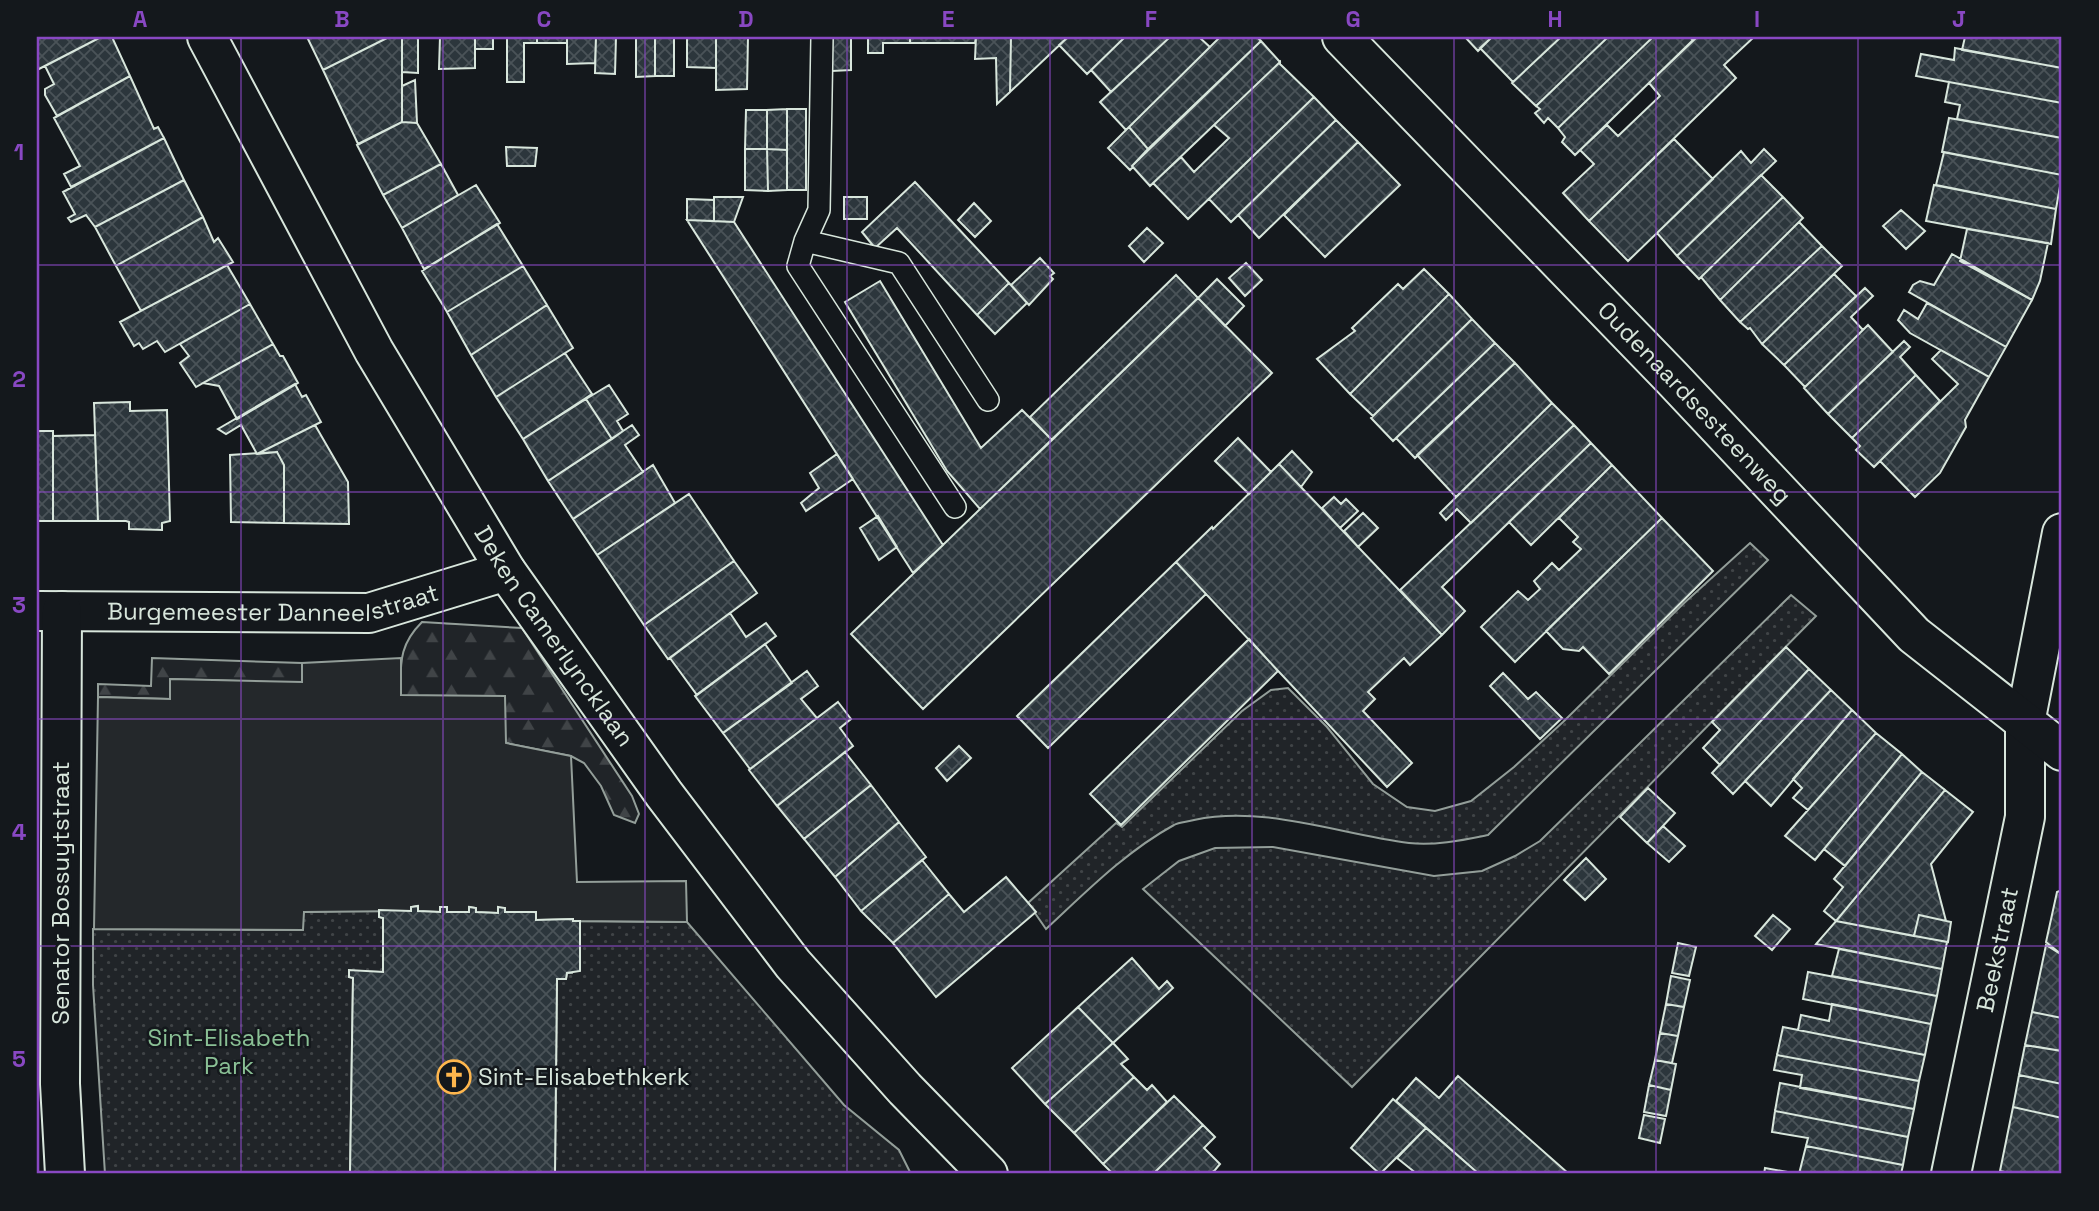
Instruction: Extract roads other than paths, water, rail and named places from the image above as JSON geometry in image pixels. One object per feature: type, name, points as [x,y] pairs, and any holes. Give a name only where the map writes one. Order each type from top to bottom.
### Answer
[{"type":"street","name":"Deken Camerlyncklaan","points":[[207,37],[374,351],[506,571],[664,794],[793,964],[905,1088],[988,1174]]},
{"type":"street","name":"Oudenaardsesteenweg","points":[[1342,37],[1672,378],[1914,635],[2062,751]]},
{"type":"street","name":"Beekstraat","points":[[1951,1174],[2025,817],[2025,723],[2062,533]]},
{"type":"street","name":"Burgemeester Danneelstraat","points":[[49,611],[369,613],[506,571]]},
{"type":"street","name":"Senator Bossuytstraat","points":[[49,611],[60,1084],[65,1174]]},
{"type":"lane","points":[[822,37],[819,210],[805,241],[798,266],[955,507]]},
{"type":"lane","points":[[805,241],[899,263],[988,400]]},
{"type":"place","name":"Sint-Elisabethkerk","points":[[454,1077]]},
{"type":"park label","name":"Sint-Elisabeth Park","points":[[229,1052]]}]
